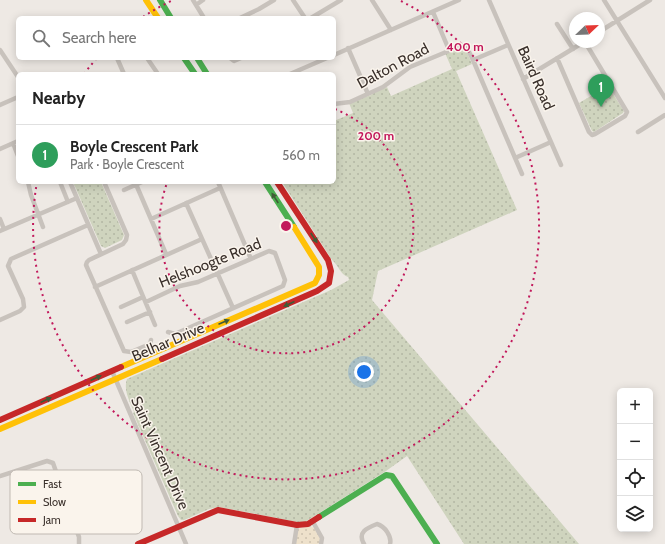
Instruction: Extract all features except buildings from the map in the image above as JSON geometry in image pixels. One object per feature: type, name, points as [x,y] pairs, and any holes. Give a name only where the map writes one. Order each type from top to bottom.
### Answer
[{"type":"main road","points":[[146,0],[157,16]]},
{"type":"main road","points":[[160,0],[170,16]]},
{"type":"main road","points":[[185,60],[194,72]]},
{"type":"main road","points":[[198,60],[206,72]]},
{"type":"main road","name":"Belhar Drive","points":[[0,420],[315,283],[319,278],[319,267],[266,184]]},
{"type":"main road","name":"Belhar Drive","points":[[0,429],[324,288],[329,283],[332,272],[331,267],[278,184]]},
{"type":"main road","points":[[141,543],[218,510],[297,525],[304,525],[313,522],[384,476],[389,475],[394,478],[437,544]]},
{"type":"street","points":[[193,0],[203,16]]},
{"type":"street","points":[[196,5],[203,0]]},
{"type":"street","points":[[244,16],[274,0]]},
{"type":"street","points":[[293,0],[304,16]]},
{"type":"street","points":[[314,16],[341,0]]},
{"type":"street","points":[[372,0],[391,30]]},
{"type":"street","points":[[336,54],[459,0]]},
{"type":"street","name":"Baird Road","points":[[489,0],[561,165]]},
{"type":"street","points":[[604,0],[665,98]]},
{"type":"street","points":[[605,28],[643,2],[650,0]]},
{"type":"street","points":[[433,12],[449,50]]},
{"type":"street","points":[[523,79],[573,49],[557,24]]},
{"type":"street","name":"Dalton Road","points":[[336,104],[345,103],[368,94],[388,84],[410,67],[464,45],[473,60],[522,174]]},
{"type":"street","points":[[473,60],[508,45]]},
{"type":"street","points":[[348,48],[368,94]]},
{"type":"street","points":[[558,58],[588,132],[592,135],[595,134],[625,116],[627,112],[588,48]]},
{"type":"street","points":[[0,50],[16,75]]},
{"type":"street","points":[[118,60],[123,72]]},
{"type":"street","points":[[148,60],[157,72]]},
{"type":"street","points":[[294,72],[322,60]]},
{"type":"street","points":[[0,105],[16,98]]},
{"type":"street","points":[[638,132],[665,115]]},
{"type":"street","points":[[0,149],[16,142]]},
{"type":"street","points":[[516,158],[551,142]]},
{"type":"street","points":[[13,143],[16,151]]},
{"type":"street","points":[[28,184],[43,227]]},
{"type":"street","points":[[61,184],[68,202]]},
{"type":"street","points":[[71,184],[101,254]]},
{"type":"street","points":[[105,184],[127,237],[123,244],[89,260],[86,263],[95,287],[124,351],[131,352],[150,344],[152,342],[151,340]]},
{"type":"street","points":[[124,190],[134,184]]},
{"type":"street","points":[[136,184],[166,254]]},
{"type":"street","points":[[219,184],[251,259]]},
{"type":"street","points":[[151,219],[220,188]]},
{"type":"street","points":[[0,219],[2,230],[77,198]]},
{"type":"street","points":[[186,203],[233,308]]},
{"type":"street","points":[[1,318],[20,311],[24,305],[8,266],[11,259],[88,225]]},
{"type":"street","points":[[95,287],[202,239]]},
{"type":"street","name":"Helshoogte Road","points":[[121,307],[180,286],[198,282],[269,251],[272,251],[275,254],[285,283]]},
{"type":"street","points":[[132,270],[155,324]]},
{"type":"street","name":"Belhar Drive","points":[[168,332],[175,334],[281,287],[285,283]]},
{"type":"street","points":[[127,322],[150,312]]},
{"type":"street","name":"Saint Vincent Drive","points":[[112,371],[186,544]]},
{"type":"street","points":[[19,470],[48,461],[55,466],[56,470]]},
{"type":"street","points":[[0,476],[10,473]]},
{"type":"street","points":[[313,522],[322,538],[321,544]]},
{"type":"street","points":[[364,544],[361,534],[377,524],[382,526],[390,537],[390,544]]},
{"type":"street","points":[[294,544],[297,525]]},
{"type":"street","points":[[78,534],[79,544]]},
{"type":"green space","points":[[461,46],[465,48],[472,64],[456,71],[517,210],[378,271],[372,300],[579,544],[464,544],[407,456],[305,522],[297,522],[219,507],[209,509],[181,520],[133,413],[134,412],[126,392],[127,379],[331,290],[349,280],[332,260],[283,184],[336,184],[336,120],[353,113],[349,103],[387,87],[391,96],[452,69],[445,53]]},
{"type":"green space","points":[[608,86],[624,111],[594,132],[592,131],[579,103]]},
{"type":"green space","points":[[74,184],[102,184],[124,235],[122,240],[105,248],[101,246]]},
{"type":"sand","points":[[310,526],[314,528],[321,539],[320,542],[318,544],[295,544],[298,529]]},
{"type":"traffic: fast","points":[[160,0],[170,16]]},
{"type":"traffic: fast","points":[[185,60],[194,72]]},
{"type":"traffic: fast","points":[[198,60],[206,72]]},
{"type":"traffic: fast","points":[[266,184],[294,227]]},
{"type":"traffic: fast","points":[[319,517],[386,475],[392,476],[437,544]]},
{"type":"traffic: slow","points":[[146,0],[157,16]]},
{"type":"traffic: slow","points":[[121,367],[315,283],[319,275],[319,267],[294,227]]},
{"type":"traffic: slow","points":[[0,429],[162,359]]},
{"type":"traffic: jam","points":[[162,359],[317,291],[329,283],[331,271],[328,260],[278,184]]},
{"type":"traffic: jam","points":[[0,420],[121,367]]},
{"type":"traffic: jam","points":[[138,544],[218,510],[297,525],[308,524],[319,517]]},
{"type":"place","name":"Boyle Crescent Park","points":[[601,107]]}]
